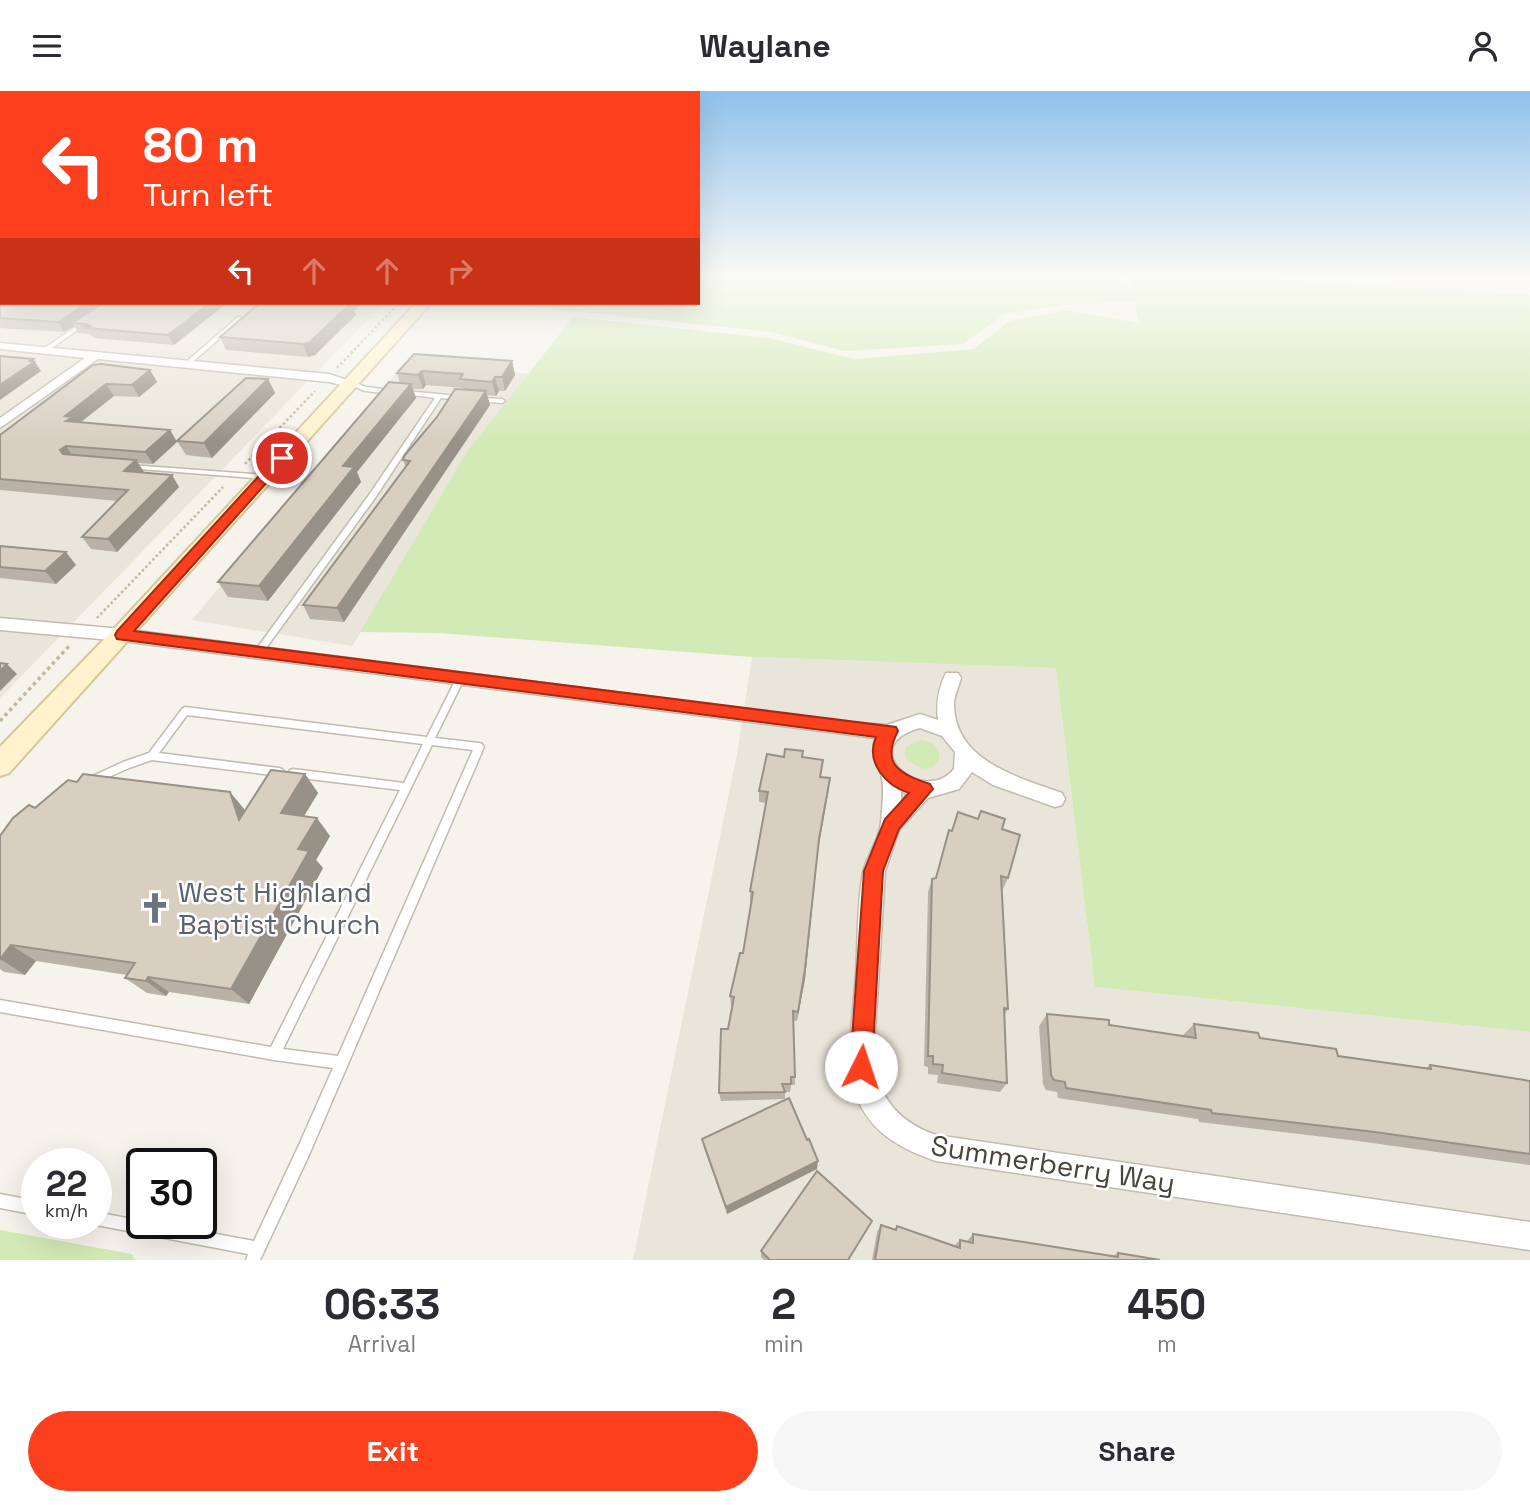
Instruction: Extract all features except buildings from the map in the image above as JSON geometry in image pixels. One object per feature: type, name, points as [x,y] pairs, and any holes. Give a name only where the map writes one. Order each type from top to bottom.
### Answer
[{"type":"main road","points":[[0,765],[397,333]]},
{"type":"street","points":[[0,346],[329,378],[350,383]]},
{"type":"street","points":[[0,425],[96,355]]},
{"type":"street","points":[[0,624],[122,635],[846,729],[890,731]]},
{"type":"street","points":[[949,731],[945,703],[952,678]]},
{"type":"street","points":[[920,721],[949,731],[958,740],[965,758],[963,772],[945,787],[924,789],[903,783],[891,775],[881,752],[883,741],[890,731],[901,725],[920,721],[945,703]]},
{"type":"street","points":[[846,729],[881,752]]},
{"type":"street","points":[[965,758],[1000,779],[1055,799]]},
{"type":"street","name":"Summerberry Way","points":[[891,775],[891,825],[874,871],[861,1067],[866,1090],[877,1111],[893,1129],[913,1141],[936,1148],[1530,1236]]},
{"type":"street","points":[[958,778],[1000,779]]},
{"type":"street","name":"Summerberry Way","points":[[891,825],[924,789]]},
{"type":"lane","points":[[44,351],[72,333]]},
{"type":"lane","points":[[187,364],[223,333]]},
{"type":"lane","points":[[350,383],[365,389],[502,401]]},
{"type":"lane","points":[[258,653],[372,496],[439,397]]},
{"type":"lane","points":[[127,467],[265,477]]},
{"type":"lane","points":[[274,1054],[460,679]]},
{"type":"lane","points":[[112,1223],[255,1255],[480,747],[185,711],[152,756]]},
{"type":"lane","points":[[82,786],[152,756],[406,787]]},
{"type":"lane","points":[[0,1006],[274,1054],[342,1063]]},
{"type":"lane","points":[[0,1202],[21,1205]]},
{"type":"path","points":[[0,721],[371,333]]},
{"type":"shaded area","points":[[0,333],[355,333],[0,698]]},
{"type":"shaded area","points":[[406,361],[531,374],[352,646],[192,620]]},
{"type":"shaded area","points":[[752,657],[1056,668],[1095,987],[1530,1032],[1530,1260],[633,1260],[737,754]]},
{"type":"green space","points":[[561,333],[718,333],[769,338],[854,359],[974,349],[995,333],[1530,333],[1530,1032],[1095,987],[1056,668],[752,657],[439,633],[360,632],[467,452]]},
{"type":"green space","points":[[774,333],[979,333],[963,344],[844,351]]},
{"type":"green space","points":[[921,740],[932,743],[939,751],[939,760],[933,767],[922,769],[907,760],[907,746]]},
{"type":"green space","points":[[0,1230],[21,1234],[21,1239],[50,1239],[132,1254],[135,1260],[0,1260]]},
{"type":"place","name":"West Highland Baptist Church","points":[[155,908]]},
{"type":"route","points":[[282,458],[122,635],[846,729],[890,731],[883,741],[881,752],[884,764],[891,775],[903,783],[924,789],[891,825],[874,871],[861,1067]]}]
